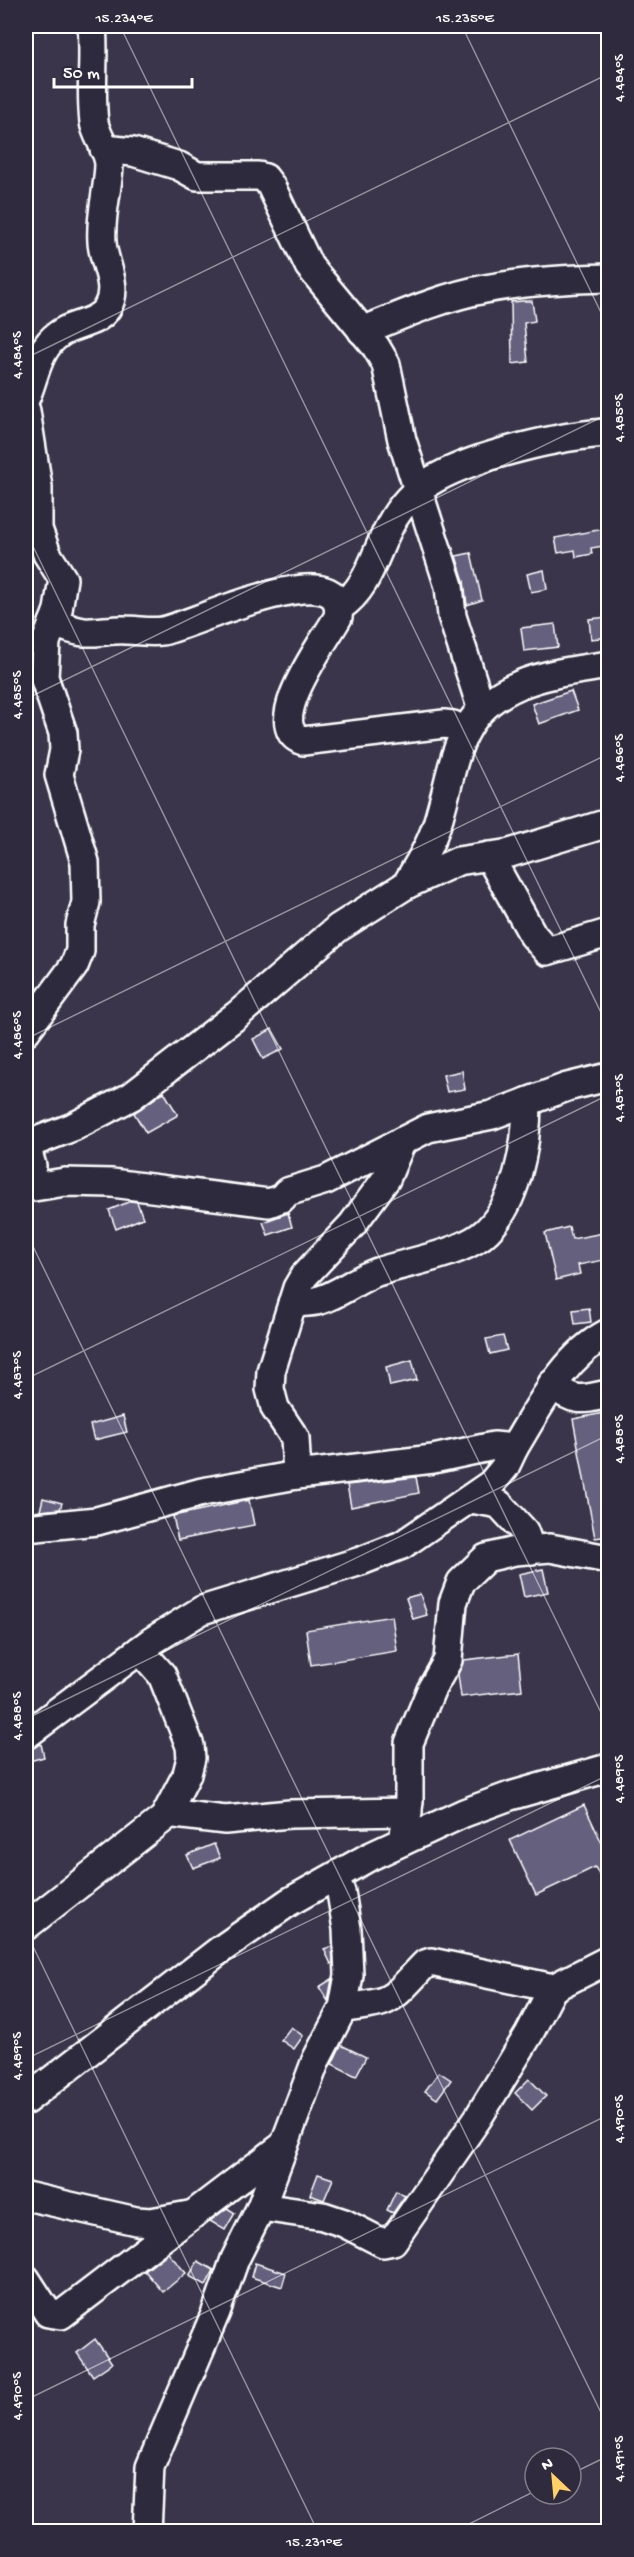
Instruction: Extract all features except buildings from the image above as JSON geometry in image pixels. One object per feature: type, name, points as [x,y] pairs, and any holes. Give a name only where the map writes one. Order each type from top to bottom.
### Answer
[{"type":"street","points":[[26,397],[36,374],[40,357],[50,341],[70,328],[96,318],[110,301],[111,273],[103,249],[101,231],[101,212],[109,179],[109,163],[94,123],[92,26]]},
{"type":"street","points":[[104,149],[133,152],[179,166],[197,176],[265,178],[309,266],[362,330],[386,364],[402,440],[449,586],[452,616],[481,707]]},
{"type":"street","points":[[362,330],[434,303],[483,289],[548,279],[609,278]]},
{"type":"street","points":[[26,411],[30,428],[32,495],[36,516],[43,544],[63,579],[46,642],[44,677],[63,733],[64,750],[60,775],[85,862],[86,902],[80,925],[80,951],[74,966],[26,1031]]},
{"type":"street","points":[[340,607],[355,595],[364,583],[394,518],[417,491],[435,478],[461,466],[530,446],[609,433]]},
{"type":"street","points":[[53,622],[82,632],[122,629],[162,631],[246,601],[314,589],[332,592],[340,607],[338,617],[291,701],[287,720],[292,734],[303,741],[444,724],[453,725],[463,732]]},
{"type":"street","points":[[406,885],[429,846],[437,825],[463,732],[481,707],[518,686],[545,676],[609,665]]},
{"type":"street","points":[[609,823],[510,853],[458,861],[406,885],[339,928],[228,1022],[132,1096],[73,1127],[26,1145],[32,1166],[30,1185],[34,1187],[65,1182],[112,1183],[269,1203],[282,1198],[287,1192],[326,1180],[428,1128],[492,1115],[567,1087],[609,1077]]},
{"type":"street","points":[[489,856],[533,935],[547,951],[609,933]]},
{"type":"street","points":[[292,1303],[318,1301],[373,1274],[451,1250],[480,1236],[498,1215],[521,1164],[527,1138],[527,1102]]},
{"type":"street","points":[[297,1475],[296,1438],[275,1408],[270,1389],[271,1371],[292,1303],[304,1276],[352,1226],[386,1179],[402,1141]]},
{"type":"street","points":[[26,1735],[140,1650],[202,1610],[361,1561],[402,1545],[471,1499],[491,1484],[505,1467],[552,1384],[596,1340],[609,1333]]},
{"type":"street","points":[[552,1384],[564,1395],[582,1400],[609,1394]]},
{"type":"street","points":[[26,1528],[97,1521],[202,1492],[297,1475],[433,1460],[494,1446],[514,1449]]},
{"type":"street","points":[[471,1499],[499,1504],[524,1531],[531,1550]]},
{"type":"street","points":[[404,1841],[408,1812],[409,1743],[431,1690],[448,1660],[455,1593],[461,1582],[486,1558],[531,1550],[550,1548],[609,1558]]},
{"type":"street","points":[[26,1926],[146,1834],[167,1813],[187,1774],[191,1758],[190,1746],[162,1675],[140,1650]]},
{"type":"street","points":[[26,2100],[258,1922],[334,1878],[404,1841],[510,1796],[609,1768]]},
{"type":"street","points":[[167,1813],[225,1821],[290,1814],[408,1812]]},
{"type":"street","points":[[147,2532],[150,2467],[216,2312],[235,2259],[261,2207],[316,2060],[343,2008],[349,1975],[347,1929],[341,1892],[334,1878]]},
{"type":"street","points":[[261,2207],[323,2216],[344,2223],[383,2243],[393,2241],[478,2118],[529,2034],[553,1988],[609,1960]]},
{"type":"street","points":[[343,2008],[388,2001],[398,1995],[419,1970],[431,1962],[553,1988]]},
{"type":"street","points":[[26,2279],[48,2313],[61,2315],[284,2145]]},
{"type":"street","points":[[26,2196],[136,2221],[166,2220],[193,2214]]}]
